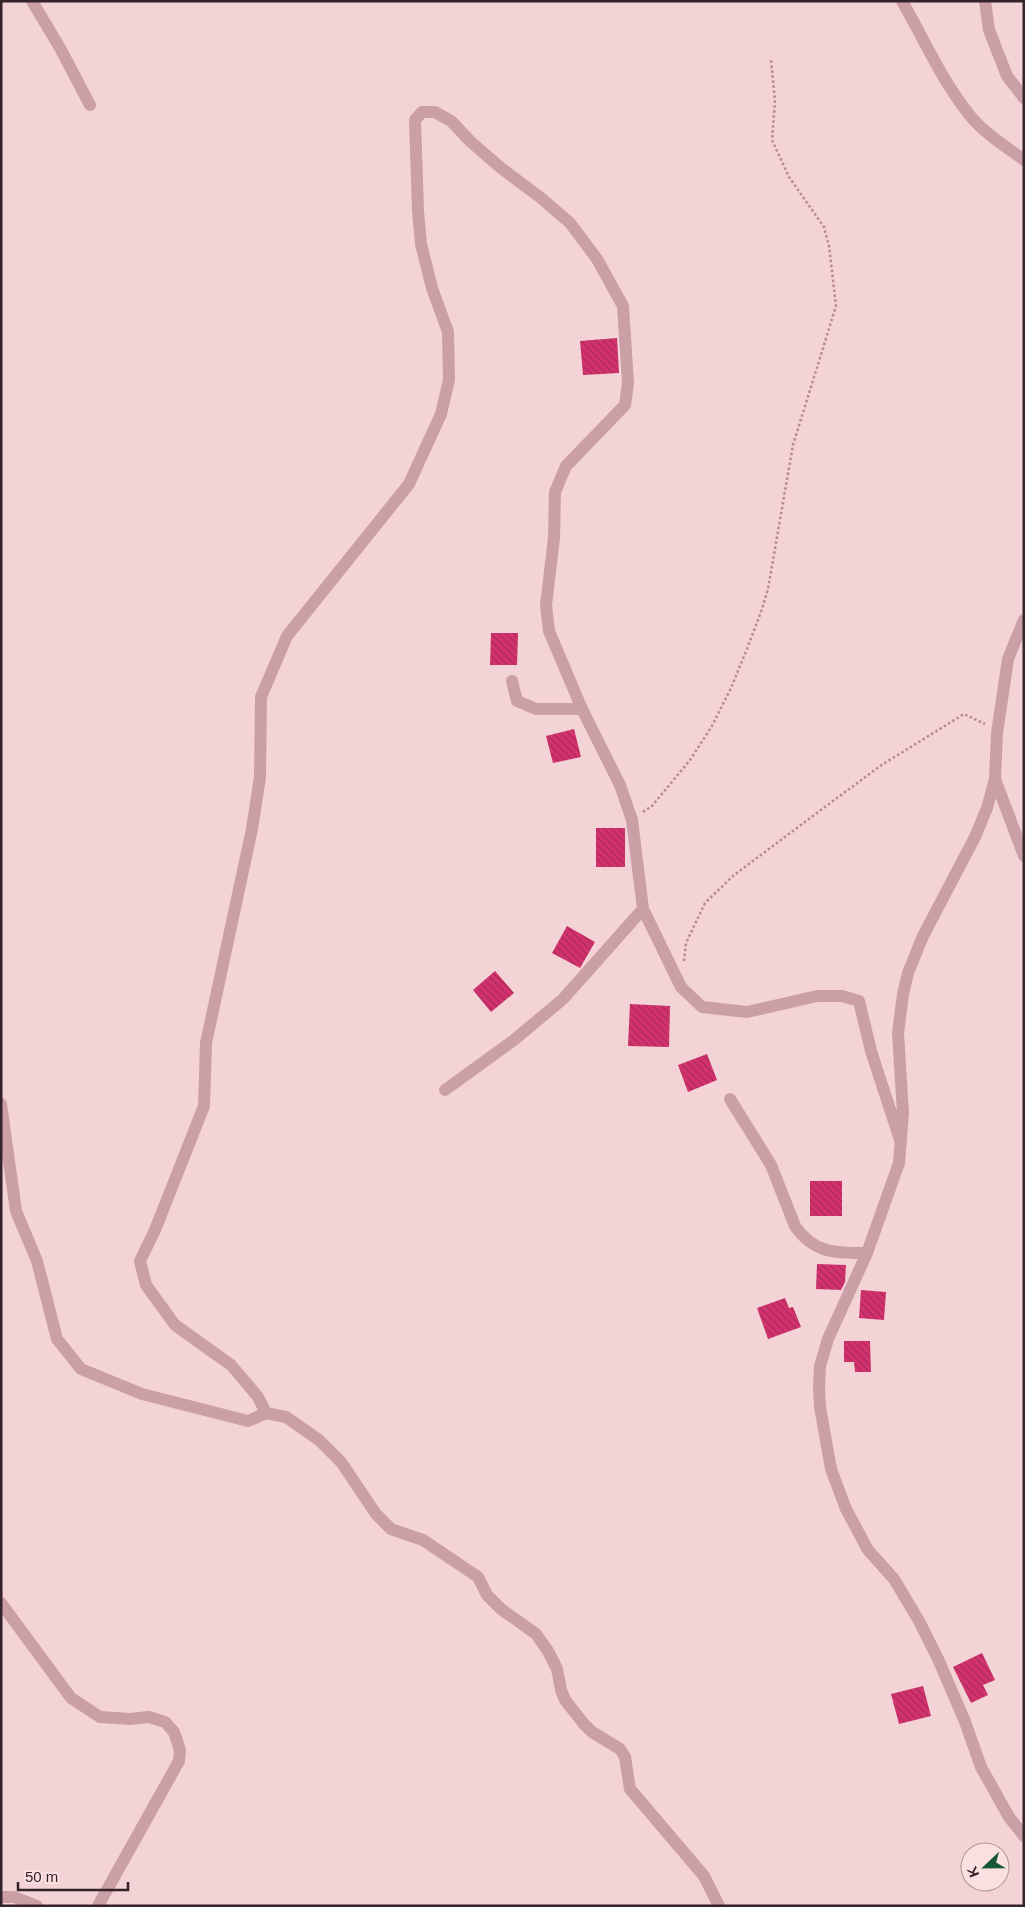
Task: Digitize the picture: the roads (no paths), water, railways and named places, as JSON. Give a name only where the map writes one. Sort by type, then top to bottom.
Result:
[{"type":"street","points":[[32,1],[60,48],[90,105]]},
{"type":"street","points":[[902,1],[939,69],[969,114],[1001,144],[1024,160]]},
{"type":"street","points":[[985,1],[989,30],[1007,76],[1024,98]]},
{"type":"street","points":[[266,1413],[258,1398],[231,1364],[175,1325],[146,1285],[140,1261],[155,1230],[204,1106],[206,1043],[252,829],[260,777],[261,697],[287,636],[409,484],[441,414],[449,380],[448,332],[432,288],[421,244],[415,120],[422,112],[435,112],[452,121],[471,142],[501,168],[542,198],[570,223],[597,258],[623,306],[628,383],[625,405],[566,466],[555,492],[554,538],[546,605],[549,631],[582,709],[620,784],[632,820],[642,909],[681,987],[702,1007],[747,1012],[817,996],[842,996],[858,1001],[871,1051],[900,1140]]},
{"type":"street","points":[[1024,620],[1008,659],[997,733],[995,780],[975,837],[923,936],[908,972],[898,1033],[902,1113],[899,1163],[867,1253],[828,1339],[820,1366],[819,1387],[820,1407],[831,1469],[846,1510],[868,1550],[894,1579],[919,1621],[964,1719],[981,1767],[1009,1817],[1024,1836]]},
{"type":"street","points":[[512,682],[517,701],[536,709],[582,709]]},
{"type":"street","points":[[995,780],[1024,856]]},
{"type":"street","points":[[445,1090],[514,1040],[563,999],[642,909]]},
{"type":"street","points":[[730,1099],[771,1165],[795,1226],[800,1234],[808,1241],[826,1250],[838,1253],[867,1253]]},
{"type":"street","points":[[1,1104],[16,1211],[37,1261],[57,1339],[80,1369],[142,1394],[248,1420],[266,1413],[286,1416],[319,1440],[341,1462],[376,1514],[391,1528],[423,1540],[478,1577],[487,1595],[501,1609],[536,1634],[548,1651],[557,1669],[565,1700],[592,1732],[620,1749],[628,1766],[627,1779],[630,1789],[704,1876],[719,1906]]},
{"type":"street","points":[[1,1603],[71,1698],[100,1717],[130,1719],[149,1717],[165,1722],[174,1732],[180,1750],[179,1761],[98,1906]]},
{"type":"street","points":[[1,1897],[14,1897],[37,1906]]}]
